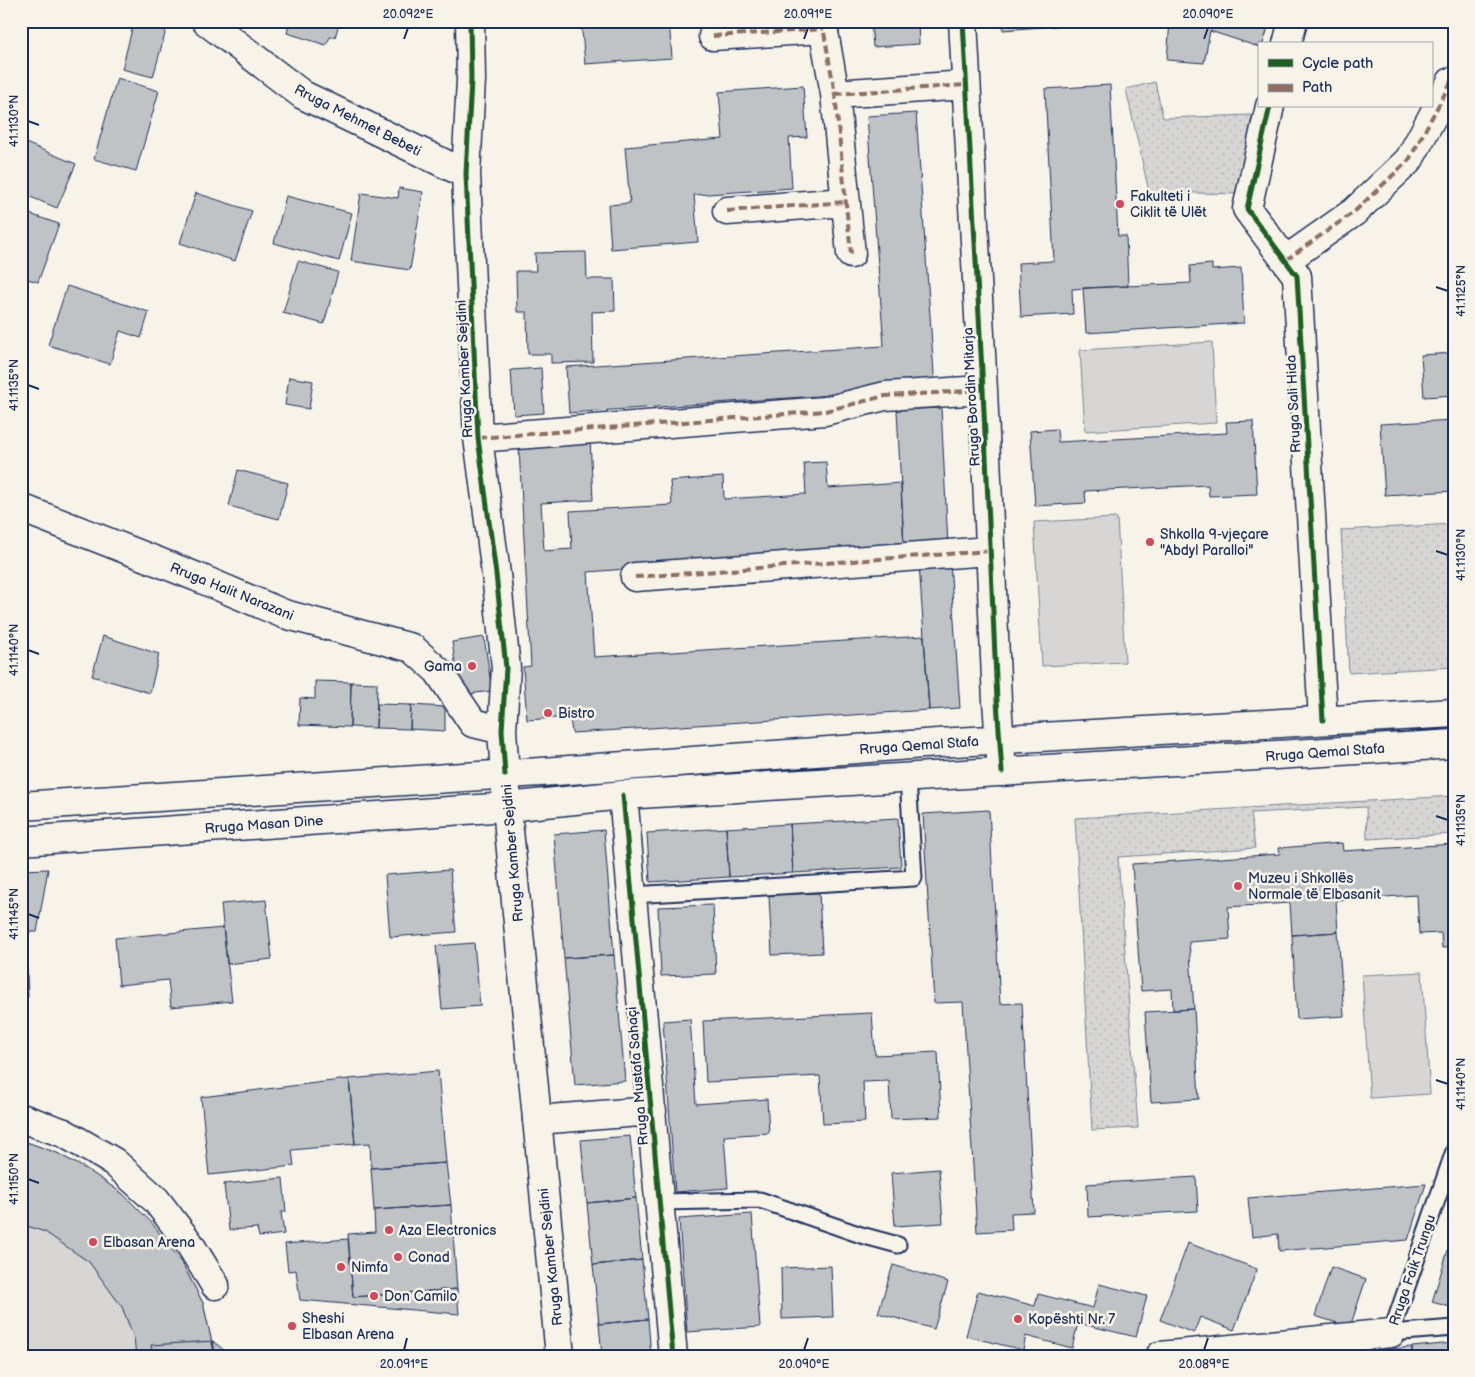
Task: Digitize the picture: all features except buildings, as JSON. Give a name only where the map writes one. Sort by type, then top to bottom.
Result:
[{"type":"street","name":"Rruga Mehmet Bebeti","points":[[206,21],[303,95],[466,174]]},
{"type":"street","name":"Rruga Kamber Sejdini","points":[[470,21],[471,80],[466,174],[478,438],[506,668],[502,730],[507,807],[560,1356]]},
{"type":"street","name":"Rruga Borodin Mitarja","points":[[963,21],[983,390],[989,551],[1002,772]]},
{"type":"street","points":[[1288,42],[1293,21]]},
{"type":"street","points":[[713,36],[823,25],[835,94],[851,254]]},
{"type":"street","points":[[1286,260],[1354,212],[1409,160],[1450,82],[1454,83]]},
{"type":"street","points":[[835,94],[966,85]]},
{"type":"street","name":"Rruga Sali Hida","points":[[1270,108],[1247,209],[1297,276],[1323,720]]},
{"type":"street","points":[[727,212],[846,202]]},
{"type":"street","points":[[478,438],[825,411],[885,396],[983,390]]},
{"type":"street","name":"Rruga Halit Narazani","points":[[21,508],[197,577],[284,614],[412,648],[438,671],[472,723],[502,730]]},
{"type":"street","points":[[635,577],[989,551]]},
{"type":"street","name":"Rruga Qemal Stafa","points":[[505,775],[1000,739],[1454,713]]},
{"type":"street","name":"Rruga Qemal Stafa","points":[[507,807],[623,795],[1454,744]]},
{"type":"street","points":[[21,806],[505,775]]},
{"type":"street","name":"Rruga Mustafa Sahaçi","points":[[623,795],[673,1356]]},
{"type":"street","name":"Rruga Masan Dine","points":[[21,842],[507,807]]},
{"type":"street","name":"Rruga Mustafa Sahaçi","points":[[537,1120],[652,1111]]},
{"type":"street","points":[[21,1118],[64,1133],[114,1162],[156,1200],[189,1243],[215,1285]]},
{"type":"street","points":[[1160,1356],[1391,1333]]},
{"type":"lane","points":[[632,894],[914,878],[908,777]]},
{"type":"lane","name":"Rruga Faik Trungu","points":[[1391,1333],[1454,1151]]},
{"type":"lane","points":[[660,1202],[760,1200],[861,1235],[898,1245]]},
{"type":"lane","points":[[1391,1333],[1454,1328]]},
{"type":"shaded area","points":[[1155,82],[1163,118],[1252,115],[1241,194],[1149,192],[1126,89]]},
{"type":"shaded area","points":[[1212,342],[1216,423],[1085,431],[1080,350]]},
{"type":"shaded area","points":[[1117,518],[1125,662],[1042,666],[1034,522]]},
{"type":"shaded area","points":[[1454,524],[1454,667],[1349,673],[1341,530]]},
{"type":"shaded area","points":[[1454,796],[1454,834],[1367,839],[1366,807],[1251,813],[1255,848],[1118,857],[1138,1128],[1092,1130],[1075,818]]},
{"type":"shaded area","points":[[1422,972],[1430,1094],[1370,1098],[1362,975]]},
{"type":"shaded area","name":"Elbasan Arena","points":[[21,1140],[57,1153],[88,1170],[123,1194],[181,1261],[203,1303],[215,1356],[21,1356]]},
{"type":"marked path","points":[[822,21],[835,94],[851,254]]},
{"type":"marked path","points":[[713,36],[823,29]]},
{"type":"marked path","points":[[1286,260],[1354,212],[1409,160],[1451,82],[1454,83]]},
{"type":"marked path","points":[[835,94],[966,85]]},
{"type":"marked path","points":[[727,211],[846,202]]},
{"type":"marked path","points":[[478,438],[825,411],[885,396],[983,390]]},
{"type":"marked path","points":[[635,577],[989,551]]},
{"type":"cycle path","points":[[470,21],[471,80],[466,174],[478,438],[506,668],[502,730],[505,775]]},
{"type":"cycle path","points":[[963,21],[1002,772]]},
{"type":"cycle path","points":[[1270,108],[1247,209],[1297,276],[1323,720]]},
{"type":"cycle path","points":[[623,795],[673,1356]]},
{"type":"place","name":"Fakulteti i Ciklit të Ulët","points":[[1120,204]]},
{"type":"place","name":"Shkolla 9-vjeçare \"Abdyl Paralloi\"","points":[[1150,542]]},
{"type":"place","name":"Gama","points":[[472,666]]},
{"type":"place","name":"Bistro","points":[[548,713]]},
{"type":"place","name":"Muzeu i Shkollës Normale të Elbasanit","points":[[1238,886]]},
{"type":"place","name":"Aza Electronics","points":[[389,1230]]},
{"type":"place","name":"Elbasan Arena","points":[[93,1242]]},
{"type":"place","name":"Conad","points":[[398,1257]]},
{"type":"place","name":"Nimfa","points":[[341,1267]]},
{"type":"place","name":"Don Camilo","points":[[374,1296]]},
{"type":"place","name":"Kopështi Nr. 7","points":[[1018,1319]]},
{"type":"place","name":"Sheshi Elbasan Arena","points":[[292,1326]]}]
